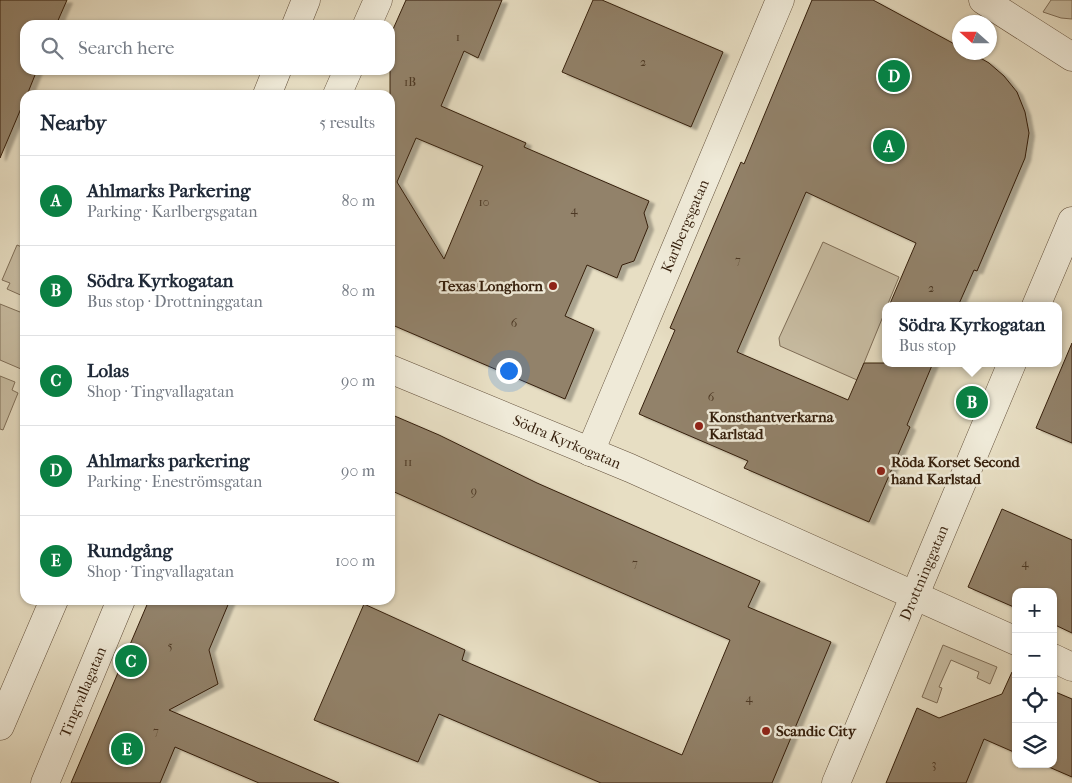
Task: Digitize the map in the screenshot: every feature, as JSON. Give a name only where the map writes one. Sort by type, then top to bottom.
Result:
[{"type":"street","points":[[298,20],[306,0]]},
{"type":"street","points":[[369,20],[378,0]]},
{"type":"street","name":"Karlbergsgatan","points":[[590,452],[780,0]]},
{"type":"street","points":[[983,0],[1072,56]]},
{"type":"street","points":[[269,90],[275,75]]},
{"type":"street","points":[[339,90],[346,75]]},
{"type":"street","points":[[1038,302],[1072,221]]},
{"type":"street","name":"Drottninggatan","points":[[836,783],[1010,367]]},
{"type":"street","name":"Södra Kyrkogatan","points":[[395,371],[638,472],[1012,639]]},
{"type":"street","points":[[0,726],[52,605]]},
{"type":"street","name":"Tingvallagatan","points":[[45,783],[119,605]]},
{"type":"street","points":[[1057,660],[1072,667]]},
{"type":"shaded area","points":[[1051,0],[1072,0],[1072,19],[1061,18],[1043,12]]},
{"type":"shaded area","points":[[823,242],[899,277],[889,302],[882,302],[882,319],[857,380],[780,346],[779,338]]},
{"type":"shaded area","points":[[17,245],[20,246],[20,295],[7,289],[10,283],[2,280]]},
{"type":"shaded area","points":[[0,304],[20,312],[20,369],[0,360]]},
{"type":"shaded area","points":[[0,376],[15,382],[12,390],[18,393],[3,430],[0,429]]},
{"type":"shaded area","points":[[943,645],[997,667],[990,684],[977,678],[979,672],[951,660],[939,687],[942,688],[937,703],[922,697]]},
{"type":"building","points":[[0,0],[67,0],[58,20],[20,20],[20,75],[35,75],[29,90],[20,90],[20,111],[0,158]]},
{"type":"building","points":[[406,0],[502,0],[478,58],[464,51],[441,106],[526,143],[524,147],[649,201],[644,213],[648,227],[634,261],[622,265],[617,278],[587,265],[565,316],[594,329],[565,399],[395,326],[395,90],[390,90],[390,75],[395,75],[395,25]],"holes":[[[416,138],[483,166],[444,259],[397,182]]]},
{"type":"building","points":[[593,0],[602,0],[723,52],[691,127],[562,72]]},
{"type":"building","points":[[812,0],[873,0],[952,43],[952,60],[984,60],[989,63],[1004,76],[1017,92],[1025,112],[1029,133],[1025,158],[977,271],[974,270],[960,302],[891,302],[916,243],[806,192],[737,352],[848,400],[864,363],[882,363],[882,367],[931,367],[907,425],[910,427],[869,522],[744,468],[748,461],[639,414],[675,330],[670,328],[741,162],[744,164]]},
{"type":"building","points":[[1072,343],[1072,443],[1036,428]]},
{"type":"building","points":[[395,416],[439,435],[537,483],[760,581],[748,607],[831,642],[772,783],[601,783],[439,714],[418,762],[314,720],[364,605],[366,605],[465,650],[462,660],[682,755],[730,640],[395,492]]},
{"type":"building","points":[[1002,509],[1072,540],[1072,633],[1057,626],[1057,588],[1012,588],[1012,606],[968,587]]},
{"type":"building","points":[[147,605],[228,605],[209,650],[218,684],[169,710],[339,783],[259,783],[175,747],[160,783],[71,783]]},
{"type":"building","points":[[1012,672],[1012,751],[984,739],[966,783],[886,783],[917,708],[939,718],[1002,694]]},
{"type":"building","points":[[1057,693],[1072,699],[1072,777],[1051,768],[1057,768]]},
{"type":"place","name":"Ahlmarks parkering","points":[[894,76]]},
{"type":"place","name":"Ahlmarks Parkering","points":[[889,146]]},
{"type":"place","name":"Texas Longhorn","points":[[553,286]]},
{"type":"place","name":"Södra Kyrkogatan","points":[[972,402]]},
{"type":"place","name":"Konsthantverkarna Karlstad","points":[[699,426]]},
{"type":"place","name":"Röda Korset Second hand Karlstad","points":[[881,471]]},
{"type":"place","name":"Lolas","points":[[131,661]]},
{"type":"place","name":"Scandic City","points":[[766,731]]},
{"type":"place","name":"Rundgång","points":[[127,749]]}]
